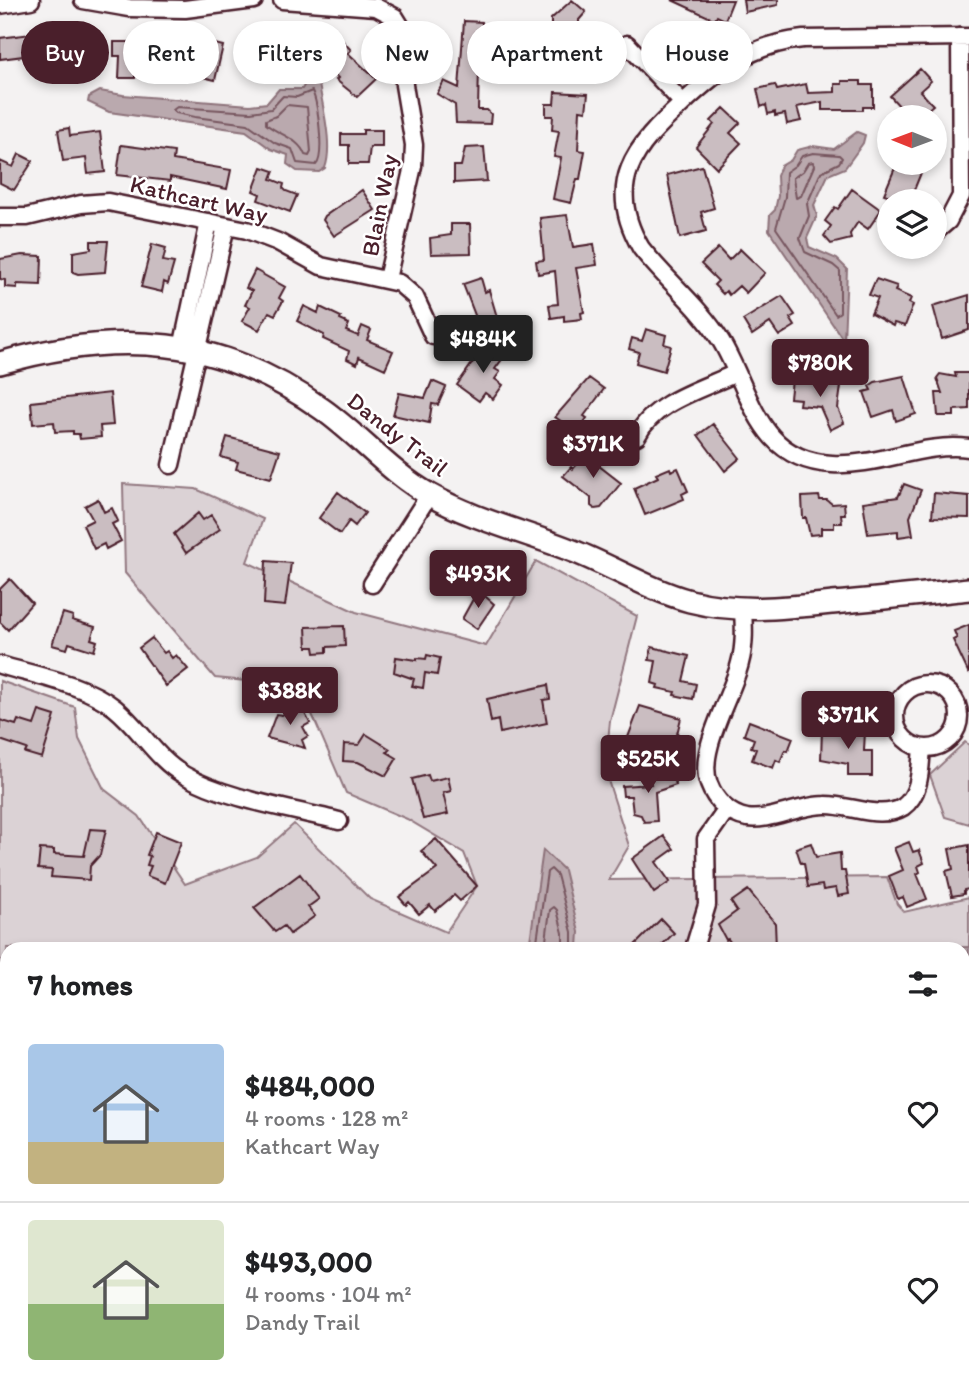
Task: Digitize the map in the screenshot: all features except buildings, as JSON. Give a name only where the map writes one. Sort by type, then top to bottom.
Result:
[{"type":"street","points":[[0,5],[31,0]]},
{"type":"street","points":[[83,0],[129,8],[185,9],[254,0]]},
{"type":"street","name":"Blain Way","points":[[282,0],[376,7],[395,18],[403,30],[404,85],[413,136],[414,166],[387,279]]},
{"type":"street","points":[[947,222],[961,196],[965,37],[809,38],[758,49],[727,65],[654,129],[635,153],[626,183],[627,214],[641,248],[721,341],[766,431],[789,452],[806,459],[842,464],[923,449],[969,448]]},
{"type":"street","points":[[627,44],[683,103]]},
{"type":"street","name":"Kathcart Way","points":[[0,217],[27,217],[82,204],[108,202],[265,236],[330,269],[399,283],[415,297],[433,336]]},
{"type":"street","points":[[171,465],[209,222]]},
{"type":"street","points":[[190,349],[226,226]]},
{"type":"street","name":"Dandy Trail","points":[[0,363],[45,351],[88,344],[134,342],[190,349],[263,373],[301,394],[429,495],[518,533],[572,551],[679,598],[743,610],[969,589]]},
{"type":"street","points":[[638,436],[663,407],[736,373]]},
{"type":"street","points":[[372,584],[429,495]]},
{"type":"street","points":[[743,610],[741,660],[706,761],[709,785],[718,801],[727,809],[741,817],[755,819],[796,808],[822,805],[853,807],[878,813],[890,812],[907,803],[918,787],[922,748]]},
{"type":"street","points":[[0,665],[102,699],[125,717],[165,761],[197,782],[339,821]]},
{"type":"street","points":[[920,685],[934,685],[954,699],[958,723],[954,733],[944,743],[922,748],[901,736],[895,713],[906,692],[920,685]]},
{"type":"street","points":[[696,942],[707,905],[706,839],[727,809]]},
{"type":"shaded area","points":[[123,484],[196,489],[263,519],[247,562],[356,612],[486,646],[536,561],[637,616],[610,721],[605,771],[629,846],[609,880],[887,877],[897,904],[904,912],[969,897],[969,942],[0,942],[0,681],[75,707],[79,739],[104,789],[139,816],[185,884],[257,857],[294,824],[370,899],[446,932],[477,886],[464,853],[407,819],[346,793],[303,693],[247,681],[215,678],[125,573]]},
{"type":"shaded area","points":[[965,742],[969,745],[969,824],[945,817],[930,775]]},
{"type":"water","points":[[305,84],[319,84],[328,147],[325,168],[319,172],[297,171],[287,164],[288,155],[271,149],[246,131],[109,112],[88,102],[89,97],[100,91],[250,105],[267,103],[279,89],[302,89]]},
{"type":"water","points":[[857,132],[865,135],[863,143],[845,168],[828,175],[814,205],[817,216],[807,238],[809,247],[837,259],[847,269],[844,341],[769,230],[770,215],[775,210],[778,196],[777,176],[781,166],[791,160],[797,150],[813,146],[834,149]]},
{"type":"water","points":[[543,850],[564,870],[579,932],[578,942],[530,942]]}]
